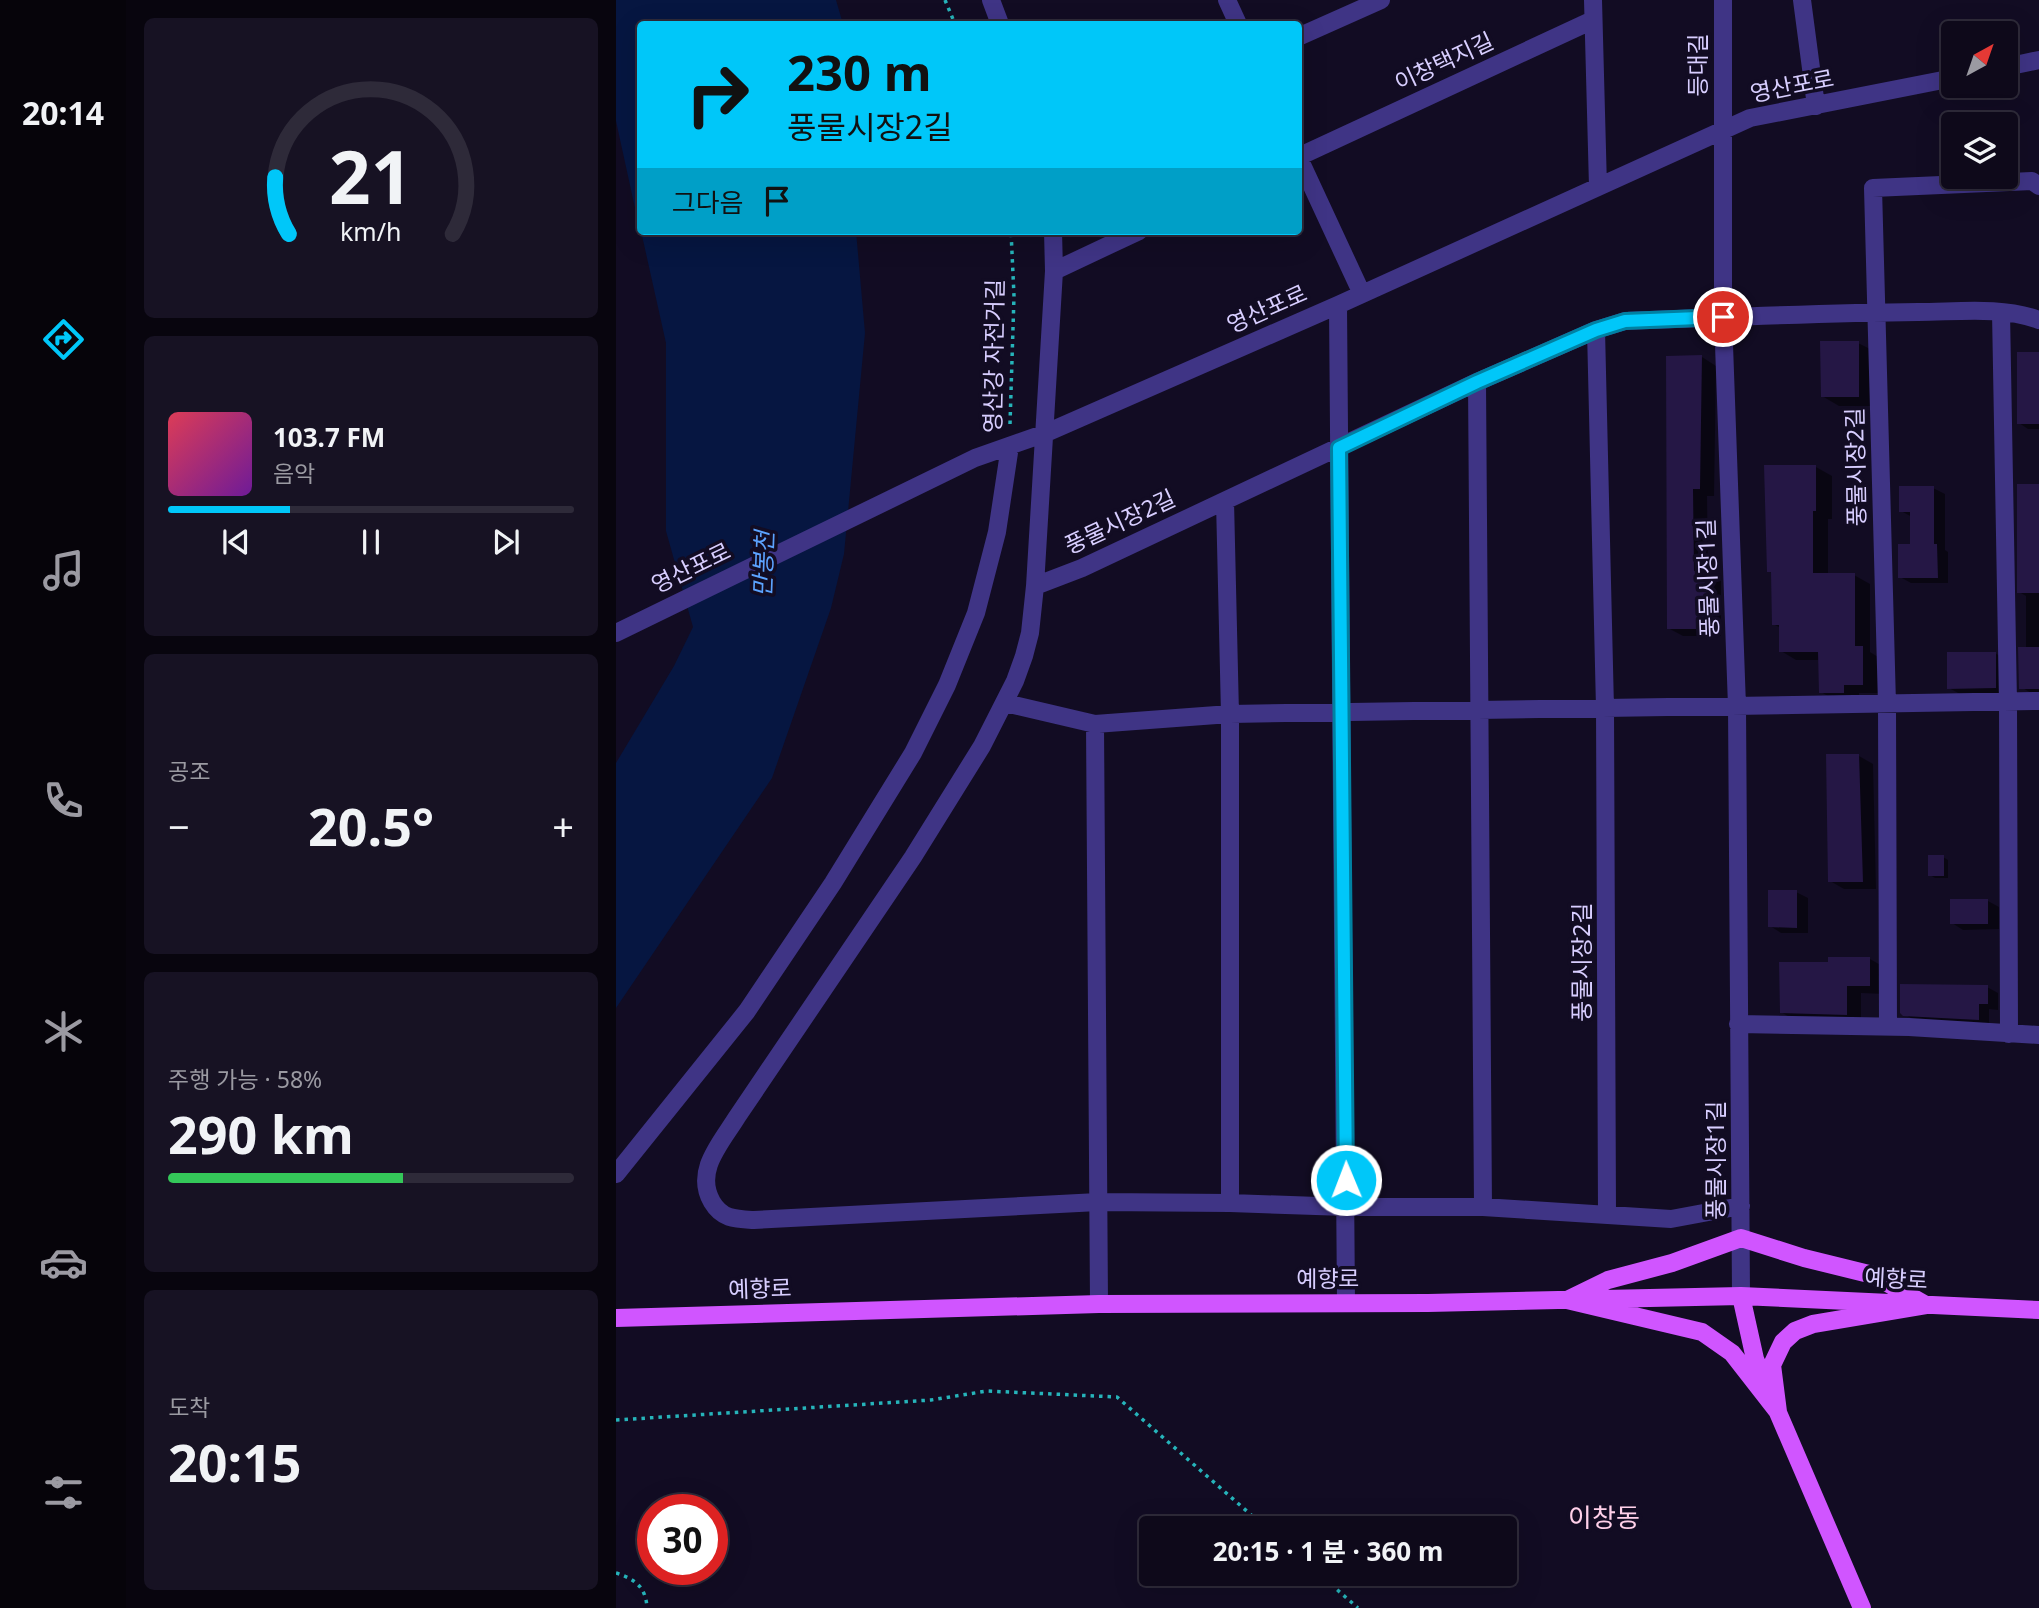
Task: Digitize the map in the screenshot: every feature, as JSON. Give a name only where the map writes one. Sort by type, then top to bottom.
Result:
[{"type":"main road","points":[[1567,1300],[1608,1279],[1672,1262],[1741,1238],[1804,1258],[1873,1275],[1926,1305]]},
{"type":"main road","name":"예향로","points":[[616,1318],[1099,1304],[1741,1296],[2039,1310]]},
{"type":"main road","points":[[1741,1296],[1755,1359],[1862,1608]]},
{"type":"main road","points":[[1567,1300],[1702,1332],[1732,1353],[1778,1412]]},
{"type":"main road","points":[[1778,1412],[1772,1364],[1783,1342],[1794,1331],[1813,1324],[1926,1305]]},
{"type":"street","points":[[991,0],[999,21]]},
{"type":"street","points":[[1227,0],[1237,21]]},
{"type":"street","points":[[1302,35],[1362,4],[1381,0]]},
{"type":"street","points":[[1593,0],[1598,187]]},
{"type":"street","name":"등대길","points":[[1723,0],[1723,129]]},
{"type":"street","points":[[1802,0],[1816,106]]},
{"type":"street","name":"이창택지길","points":[[1302,155],[1593,20]]},
{"type":"street","points":[[2018,64],[2039,60]]},
{"type":"street","name":"영산포로","points":[[616,633],[975,458],[1046,433],[1338,305],[1723,129],[1750,118],[1941,80]]},
{"type":"street","name":"풍물시장1길","points":[[1723,129],[1723,317],[1737,706],[1741,1296]]},
{"type":"street","name":"이창택지길","points":[[1302,163],[1362,294]]},
{"type":"street","points":[[1877,312],[1873,188],[2032,181],[2039,186]]},
{"type":"street","points":[[1046,433],[1054,271],[1053,235]]},
{"type":"street","points":[[1054,271],[1130,235]]},
{"type":"street","points":[[1338,305],[1346,1303]]},
{"type":"street","name":"풍물시장2길","points":[[1877,312],[1887,704],[1888,1026]]},
{"type":"street","name":"풍물시장2길","points":[[1035,586],[1083,568],[1477,382],[1596,330],[1625,321],[1877,312],[2001,312],[2024,314],[2039,320]]},
{"type":"street","points":[[2001,312],[2008,702],[2009,1034]]},
{"type":"street","name":"풍물시장2길","points":[[1596,330],[1605,708],[1607,1214]]},
{"type":"street","points":[[1477,382],[1483,1207]]},
{"type":"street","name":"풍물시장2길","points":[[1046,433],[1035,586],[1027,644],[1015,681],[982,746],[913,857],[710,1159],[705,1177],[706,1192],[715,1208],[730,1219],[754,1220],[1098,1202],[1230,1202],[1346,1207],[1483,1207],[1671,1219],[1741,1206]]},
{"type":"street","points":[[616,1174],[747,1011],[840,872],[913,753],[947,685],[976,613],[997,532],[1010,446]]},
{"type":"street","points":[[1225,501],[1230,714],[1230,1202]]},
{"type":"street","points":[[1004,703],[1094,724],[1230,714],[2039,701]]},
{"type":"street","points":[[1094,724],[1099,1304]]},
{"type":"street","points":[[1738,1024],[1888,1026],[2039,1035]]},
{"type":"path","points":[[945,0],[954,21]]},
{"type":"path","name":"영산강 자전거길","points":[[1010,446],[1014,296],[1011,235]]},
{"type":"path","points":[[616,1420],[931,1400],[987,1391],[1116,1397],[1252,1516]]},
{"type":"path","points":[[616,1573],[640,1585],[647,1597],[647,1608]]},
{"type":"path","points":[[1333,1586],[1358,1608]]},
{"type":"water","points":[[616,0],[836,0],[842,21],[637,21],[637,217],[616,121]]},
{"type":"water","name":"만봉천","points":[[642,235],[856,235],[865,333],[844,554],[831,608],[772,778],[616,1008],[616,763],[674,666],[693,627],[666,531],[666,343]]},
{"type":"building","points":[[1820,341],[1859,341],[1859,397],[1821,397]]},
{"type":"building","points":[[2017,352],[2039,352],[2039,424],[2017,424]]},
{"type":"building","points":[[1702,355],[1700,489],[1693,489],[1694,571],[1707,571],[1707,629],[1667,629],[1666,356]]},
{"type":"building","points":[[1764,465],[1816,465],[1813,573],[1855,573],[1855,646],[1863,646],[1863,685],[1844,685],[1844,693],[1819,693],[1818,652],[1779,652],[1779,625],[1772,625],[1771,572],[1767,572]]},
{"type":"building","points":[[2017,484],[2039,484],[2039,593],[2017,593]]},
{"type":"building","points":[[1899,486],[1934,486],[1934,544],[1937,544],[1938,578],[1898,578],[1898,544],[1910,544],[1910,512],[1899,512]]},
{"type":"building","points":[[2018,647],[2039,647],[2039,689],[2019,689]]},
{"type":"building","points":[[1947,652],[1996,652],[1996,688],[1947,689]]},
{"type":"building","points":[[1826,754],[1859,754],[1863,882],[1828,882]]},
{"type":"building","points":[[1928,855],[1944,855],[1944,876],[1928,876]]},
{"type":"building","points":[[1768,890],[1797,890],[1797,928],[1768,927]]},
{"type":"building","points":[[1950,899],[1988,899],[1988,924],[1950,924]]},
{"type":"building","points":[[1828,957],[1870,957],[1870,986],[1847,986],[1847,1015],[1780,1013],[1779,962],[1828,962]]},
{"type":"building","points":[[1900,984],[1988,985],[1988,1004],[1979,1004],[1979,1020],[1903,1016],[1900,1013]]},
{"type":"district","name":"이창동","points":[[1604,1518]]},
{"type":"route","points":[[1346,1180],[1339,448],[1477,382],[1596,330],[1625,321],[1723,317]]}]
